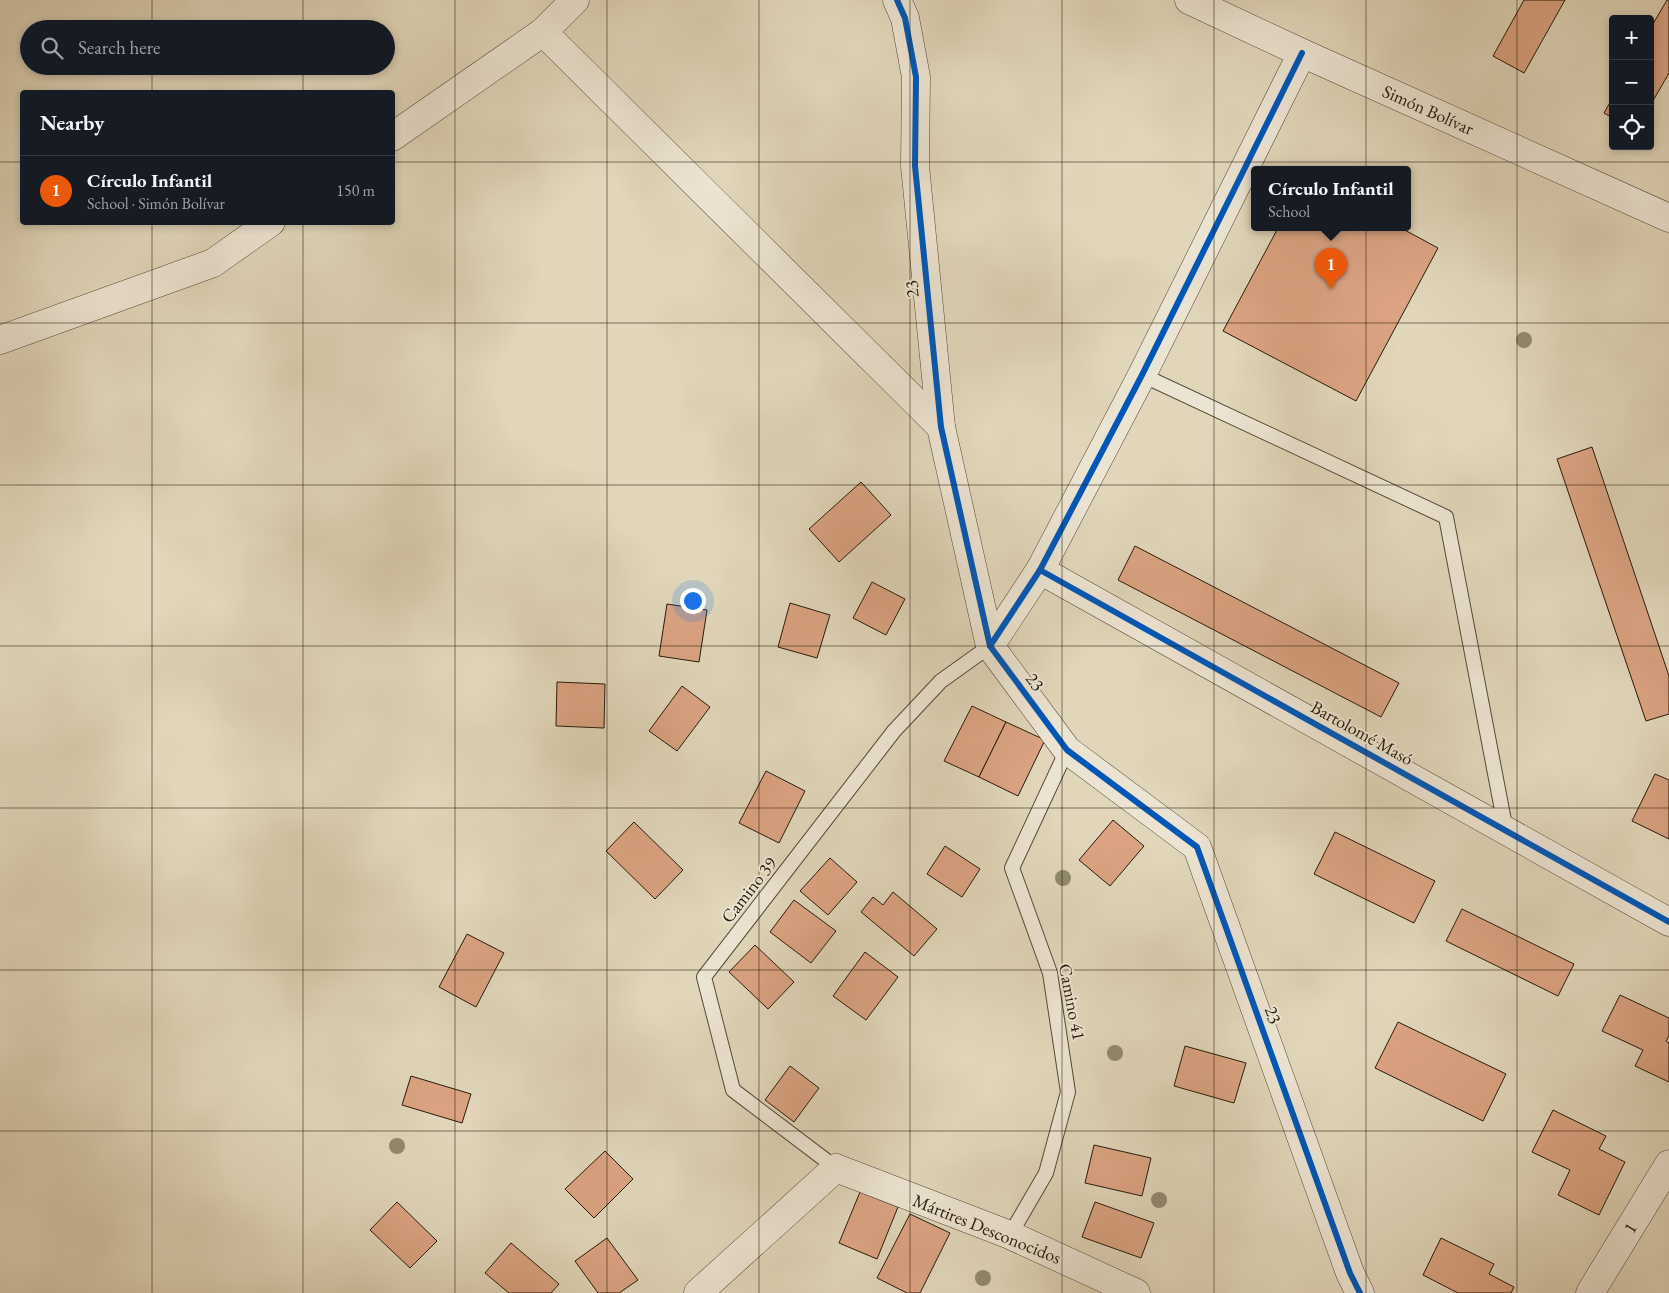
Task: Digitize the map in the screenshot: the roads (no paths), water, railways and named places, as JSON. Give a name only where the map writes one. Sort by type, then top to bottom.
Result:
[{"type":"street","points":[[395,135],[543,32],[575,0]]},
{"type":"street","name":"23","points":[[897,0],[905,18],[916,77],[915,166],[941,427],[990,646],[1067,750],[1197,847],[1350,1273],[1360,1293]]},
{"type":"street","name":"Simón Bolívar","points":[[1189,0],[1302,53],[1669,218]]},
{"type":"street","points":[[543,32],[941,427]]},
{"type":"street","points":[[990,646],[1040,570],[1142,375],[1302,53]]},
{"type":"street","points":[[0,340],[213,263],[267,225]]},
{"type":"street","name":"Bartolomé Masó","points":[[1040,570],[1669,922]]},
{"type":"street","name":"1","points":[[1590,1293],[1669,1164]]},
{"type":"street","points":[[698,1293],[836,1168]]},
{"type":"street","name":"Mártires Desconocidos","points":[[836,1168],[1010,1235],[1104,1287],[1136,1293]]},
{"type":"lane","points":[[1142,375],[1446,517],[1506,831]]},
{"type":"lane","name":"Camino 39","points":[[836,1168],[732,1090],[704,977],[894,731],[941,681],[990,646]]},
{"type":"lane","name":"Camino 41","points":[[1010,1235],[1046,1173],[1068,1092],[1050,973],[1012,868],[1067,750]]},
{"type":"place","name":"Círculo Infantil","points":[[1331,289]]}]
